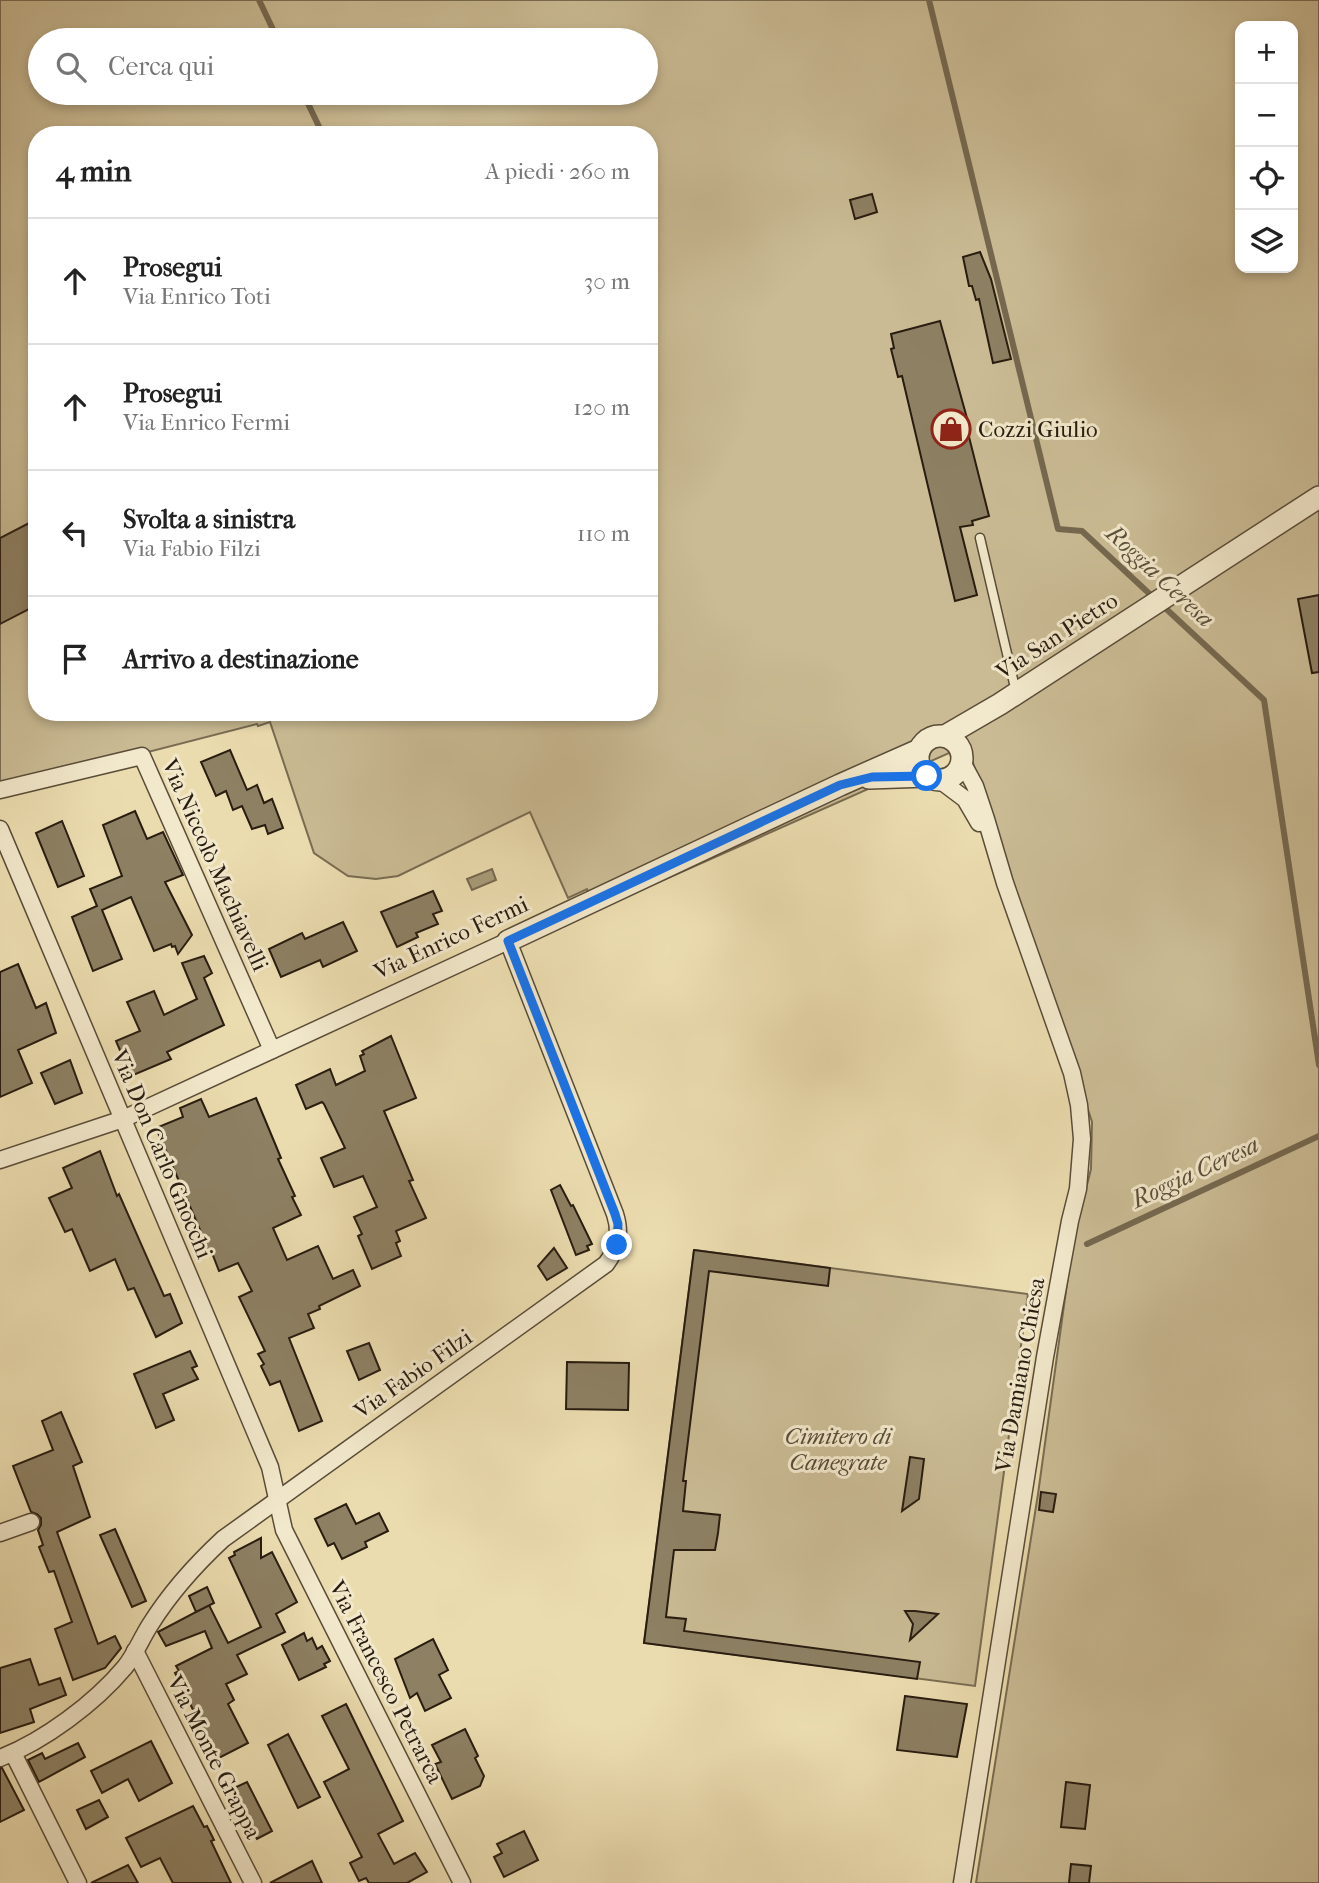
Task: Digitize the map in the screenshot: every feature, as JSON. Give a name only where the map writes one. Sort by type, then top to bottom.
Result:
[{"type":"street","name":"Via San Pietro","points":[[956,749],[971,740],[1008,699],[1319,497]]},
{"type":"street","points":[[840,785],[872,777],[934,779],[955,775],[956,749],[926,740],[919,750],[918,765],[934,779]]},
{"type":"street","name":"Via Damiano Chiesa","points":[[956,749],[982,808],[1005,883],[1072,1073],[1079,1105],[1082,1156],[1045,1357],[962,1883]]},
{"type":"street","name":"Via Enrico Fermi","points":[[0,1160],[122,1119],[919,750]]},
{"type":"street","name":"Via Niccolò Machiavelli","points":[[0,790],[142,756],[272,1050]]},
{"type":"street","name":"Via Damiano Chiesa","points":[[934,779],[965,799],[974,811],[1005,883]]},
{"type":"street","name":"Via Don Carlo Gnocchi","points":[[0,829],[270,1467],[277,1499]]},
{"type":"street","name":"Via Fabio Filzi","points":[[7,1756],[91,1702],[126,1665],[172,1594],[204,1556],[223,1539],[606,1264],[612,1255],[619,1235],[615,1214],[508,941]]},
{"type":"street","name":"Via Francesco Petrarca","points":[[277,1499],[284,1530],[462,1883]]},
{"type":"street","points":[[0,1533],[31,1522]]},
{"type":"street","name":"Via Monte Grappa","points":[[135,1651],[253,1883]]},
{"type":"street","points":[[7,1756],[78,1883]]},
{"type":"lane","points":[[980,538],[1008,699]]},
{"type":"green space","points":[[0,0],[1319,0],[1319,1883],[976,1883],[1038,1494],[1073,1240],[1091,1169],[1092,1122],[967,745],[596,910],[587,889],[568,898],[530,812],[398,876],[376,879],[348,876],[314,853],[270,722],[258,726],[257,724],[0,790]]},
{"type":"green space","name":"Cimitero di Canegrate","points":[[694,1250],[1028,1294],[975,1686],[644,1643]]},
{"type":"shaded area","points":[[492,869],[496,880],[472,890],[467,879]]},
{"type":"building","points":[[872,194],[877,212],[855,219],[850,200]]},
{"type":"building","points":[[980,252],[991,279],[1011,359],[993,363],[979,299],[976,300],[972,286],[969,286],[963,257]]},
{"type":"building","points":[[940,321],[970,429],[967,429],[989,516],[972,521],[973,525],[960,527],[977,595],[955,601],[902,376],[898,377],[891,349],[894,348],[891,334]]},
{"type":"building","points":[[28,524],[28,610],[0,624],[0,538]]},
{"type":"building","points":[[1319,595],[1319,672],[1312,673],[1298,599]]},
{"type":"building","points":[[230,750],[247,790],[257,785],[264,803],[272,799],[283,828],[268,834],[265,825],[252,829],[242,806],[233,810],[226,791],[216,796],[201,762]]},
{"type":"building","points":[[135,811],[147,839],[163,832],[183,875],[165,882],[192,935],[178,954],[175,946],[172,947],[171,944],[154,951],[131,897],[102,910],[122,959],[93,971],[72,917],[97,906],[90,889],[122,876],[103,825]]},
{"type":"building","points":[[62,821],[84,876],[58,887],[36,833]]},
{"type":"building","points":[[433,891],[442,911],[433,914],[438,924],[416,933],[418,937],[397,947],[381,912]]},
{"type":"building","points":[[343,922],[357,951],[323,967],[320,960],[281,977],[269,949],[302,933],[305,939]]},
{"type":"building","points":[[204,956],[212,973],[204,978],[224,1025],[167,1052],[171,1059],[131,1076],[116,1041],[140,1031],[127,1002],[154,991],[164,1015],[197,999],[182,963]]},
{"type":"building","points":[[18,964],[36,1008],[46,1003],[56,1033],[18,1050],[32,1083],[0,1097],[0,972]]},
{"type":"building","points":[[391,1036],[416,1098],[384,1111],[413,1180],[409,1181],[426,1218],[396,1231],[400,1241],[396,1243],[401,1256],[372,1269],[358,1236],[362,1234],[354,1217],[377,1207],[363,1176],[334,1187],[321,1158],[345,1148],[324,1104],[322,1102],[306,1109],[296,1085],[330,1069],[336,1085],[365,1071],[360,1056],[364,1054],[362,1051]]},
{"type":"building","points":[[70,1060],[82,1093],[55,1104],[41,1073]]},
{"type":"building","points":[[256,1098],[301,1215],[273,1228],[287,1260],[318,1246],[333,1279],[353,1270],[360,1286],[308,1314],[314,1328],[289,1338],[322,1421],[299,1431],[280,1381],[270,1385],[261,1366],[264,1364],[258,1354],[265,1351],[239,1297],[252,1291],[238,1263],[219,1271],[212,1253],[208,1255],[201,1240],[204,1239],[156,1128],[183,1117],[180,1108],[201,1099],[209,1117]]},
{"type":"building","points":[[100,1151],[117,1196],[119,1194],[164,1296],[170,1294],[182,1323],[156,1337],[134,1288],[128,1290],[115,1259],[90,1271],[72,1229],[65,1232],[49,1198],[72,1188],[63,1168]]},
{"type":"building","points":[[560,1185],[592,1244],[587,1246],[589,1250],[576,1255],[551,1190]]},
{"type":"building","points":[[554,1248],[567,1268],[547,1280],[538,1266]]},
{"type":"building","points":[[694,1250],[830,1268],[828,1286],[709,1271],[683,1481],[686,1481],[683,1511],[720,1515],[718,1533],[715,1550],[674,1550],[666,1617],[686,1619],[684,1631],[920,1662],[917,1679],[644,1643]]},
{"type":"building","points":[[369,1343],[380,1370],[359,1380],[347,1351]]},
{"type":"building","points":[[190,1351],[197,1366],[192,1368],[198,1379],[163,1394],[174,1420],[156,1428],[134,1374]]},
{"type":"building","points":[[567,1362],[629,1363],[628,1410],[566,1409]]},
{"type":"building","points":[[61,1412],[82,1462],[73,1466],[90,1517],[57,1532],[98,1644],[115,1636],[121,1648],[105,1668],[73,1680],[55,1629],[72,1622],[54,1571],[49,1572],[39,1547],[43,1545],[38,1530],[41,1518],[31,1512],[13,1466],[53,1450],[42,1421]]},
{"type":"building","points":[[910,1457],[924,1459],[919,1499],[902,1511]]},
{"type":"building","points":[[1041,1492],[1056,1494],[1053,1512],[1039,1510]]},
{"type":"building","points":[[346,1504],[356,1524],[379,1513],[388,1531],[365,1542],[367,1547],[342,1559],[334,1543],[328,1546],[315,1519]]},
{"type":"building","points":[[115,1529],[146,1601],[132,1607],[100,1535]]},
{"type":"building","points":[[261,1538],[261,1558],[272,1552],[297,1602],[276,1614],[285,1632],[237,1655],[247,1674],[226,1684],[234,1700],[228,1704],[248,1743],[217,1759],[175,1673],[179,1671],[176,1666],[212,1648],[205,1631],[166,1646],[158,1632],[209,1605],[228,1643],[261,1627],[229,1558],[235,1555],[234,1552]]},
{"type":"building","points":[[207,1587],[214,1603],[196,1612],[189,1596]]},
{"type":"building","points":[[905,1611],[938,1614],[910,1640],[913,1624]]},
{"type":"building","points":[[304,1633],[307,1641],[312,1638],[317,1649],[322,1646],[330,1661],[324,1664],[326,1667],[299,1680],[282,1645]]},
{"type":"building","points":[[433,1639],[448,1670],[439,1675],[451,1698],[425,1711],[417,1693],[410,1698],[395,1659]]},
{"type":"building","points":[[30,1659],[39,1685],[60,1678],[66,1695],[30,1709],[34,1722],[0,1733],[0,1668]]},
{"type":"building","points":[[905,1696],[967,1704],[957,1757],[897,1750]]},
{"type":"building","points":[[346,1704],[403,1821],[378,1834],[394,1864],[415,1853],[427,1872],[407,1883],[369,1883],[366,1878],[359,1881],[350,1863],[362,1857],[324,1782],[349,1769],[322,1716]]},
{"type":"building","points":[[465,1729],[484,1776],[480,1786],[452,1799],[435,1764],[441,1762],[432,1745]]},
{"type":"building","points":[[288,1734],[320,1797],[298,1808],[268,1745]]},
{"type":"building","points":[[151,1741],[172,1783],[139,1801],[128,1779],[102,1793],[91,1771]]},
{"type":"building","points":[[78,1743],[85,1757],[39,1782],[28,1760],[42,1753],[45,1759]]},
{"type":"building","points":[[0,1768],[24,1810],[0,1822]]},
{"type":"building","points":[[247,1782],[272,1831],[257,1839],[232,1789]]},
{"type":"building","points":[[1066,1782],[1090,1785],[1085,1829],[1061,1827]]},
{"type":"building","points":[[99,1800],[108,1817],[86,1829],[77,1810]]},
{"type":"building","points":[[193,1806],[214,1840],[211,1841],[231,1883],[173,1883],[160,1858],[141,1867],[126,1838]]},
{"type":"building","points":[[524,1831],[538,1860],[504,1877],[494,1857],[502,1853],[497,1844]]},
{"type":"building","points":[[312,1861],[322,1883],[270,1883]]},
{"type":"building","points":[[1071,1864],[1091,1866],[1089,1883],[1069,1883]]},
{"type":"building","points":[[128,1865],[138,1883],[91,1883]]},
{"type":"waterway","points":[[259,0],[272,28]]},
{"type":"waterway","name":"Roggia Ceresa","points":[[929,0],[1058,529],[1082,531],[1154,598]]},
{"type":"waterway","points":[[309,105],[319,126]]},
{"type":"waterway","name":"Roggia Ceresa","points":[[1162,605],[1264,700],[1319,1065]]},
{"type":"waterway","name":"Roggia Ceresa","points":[[1087,1244],[1319,1136]]},
{"type":"place","name":"Cozzi Giulio","points":[[951,429]]},
{"type":"route","points":[[617,1245],[619,1235],[615,1214],[508,941],[840,785],[872,777],[927,776]]}]
